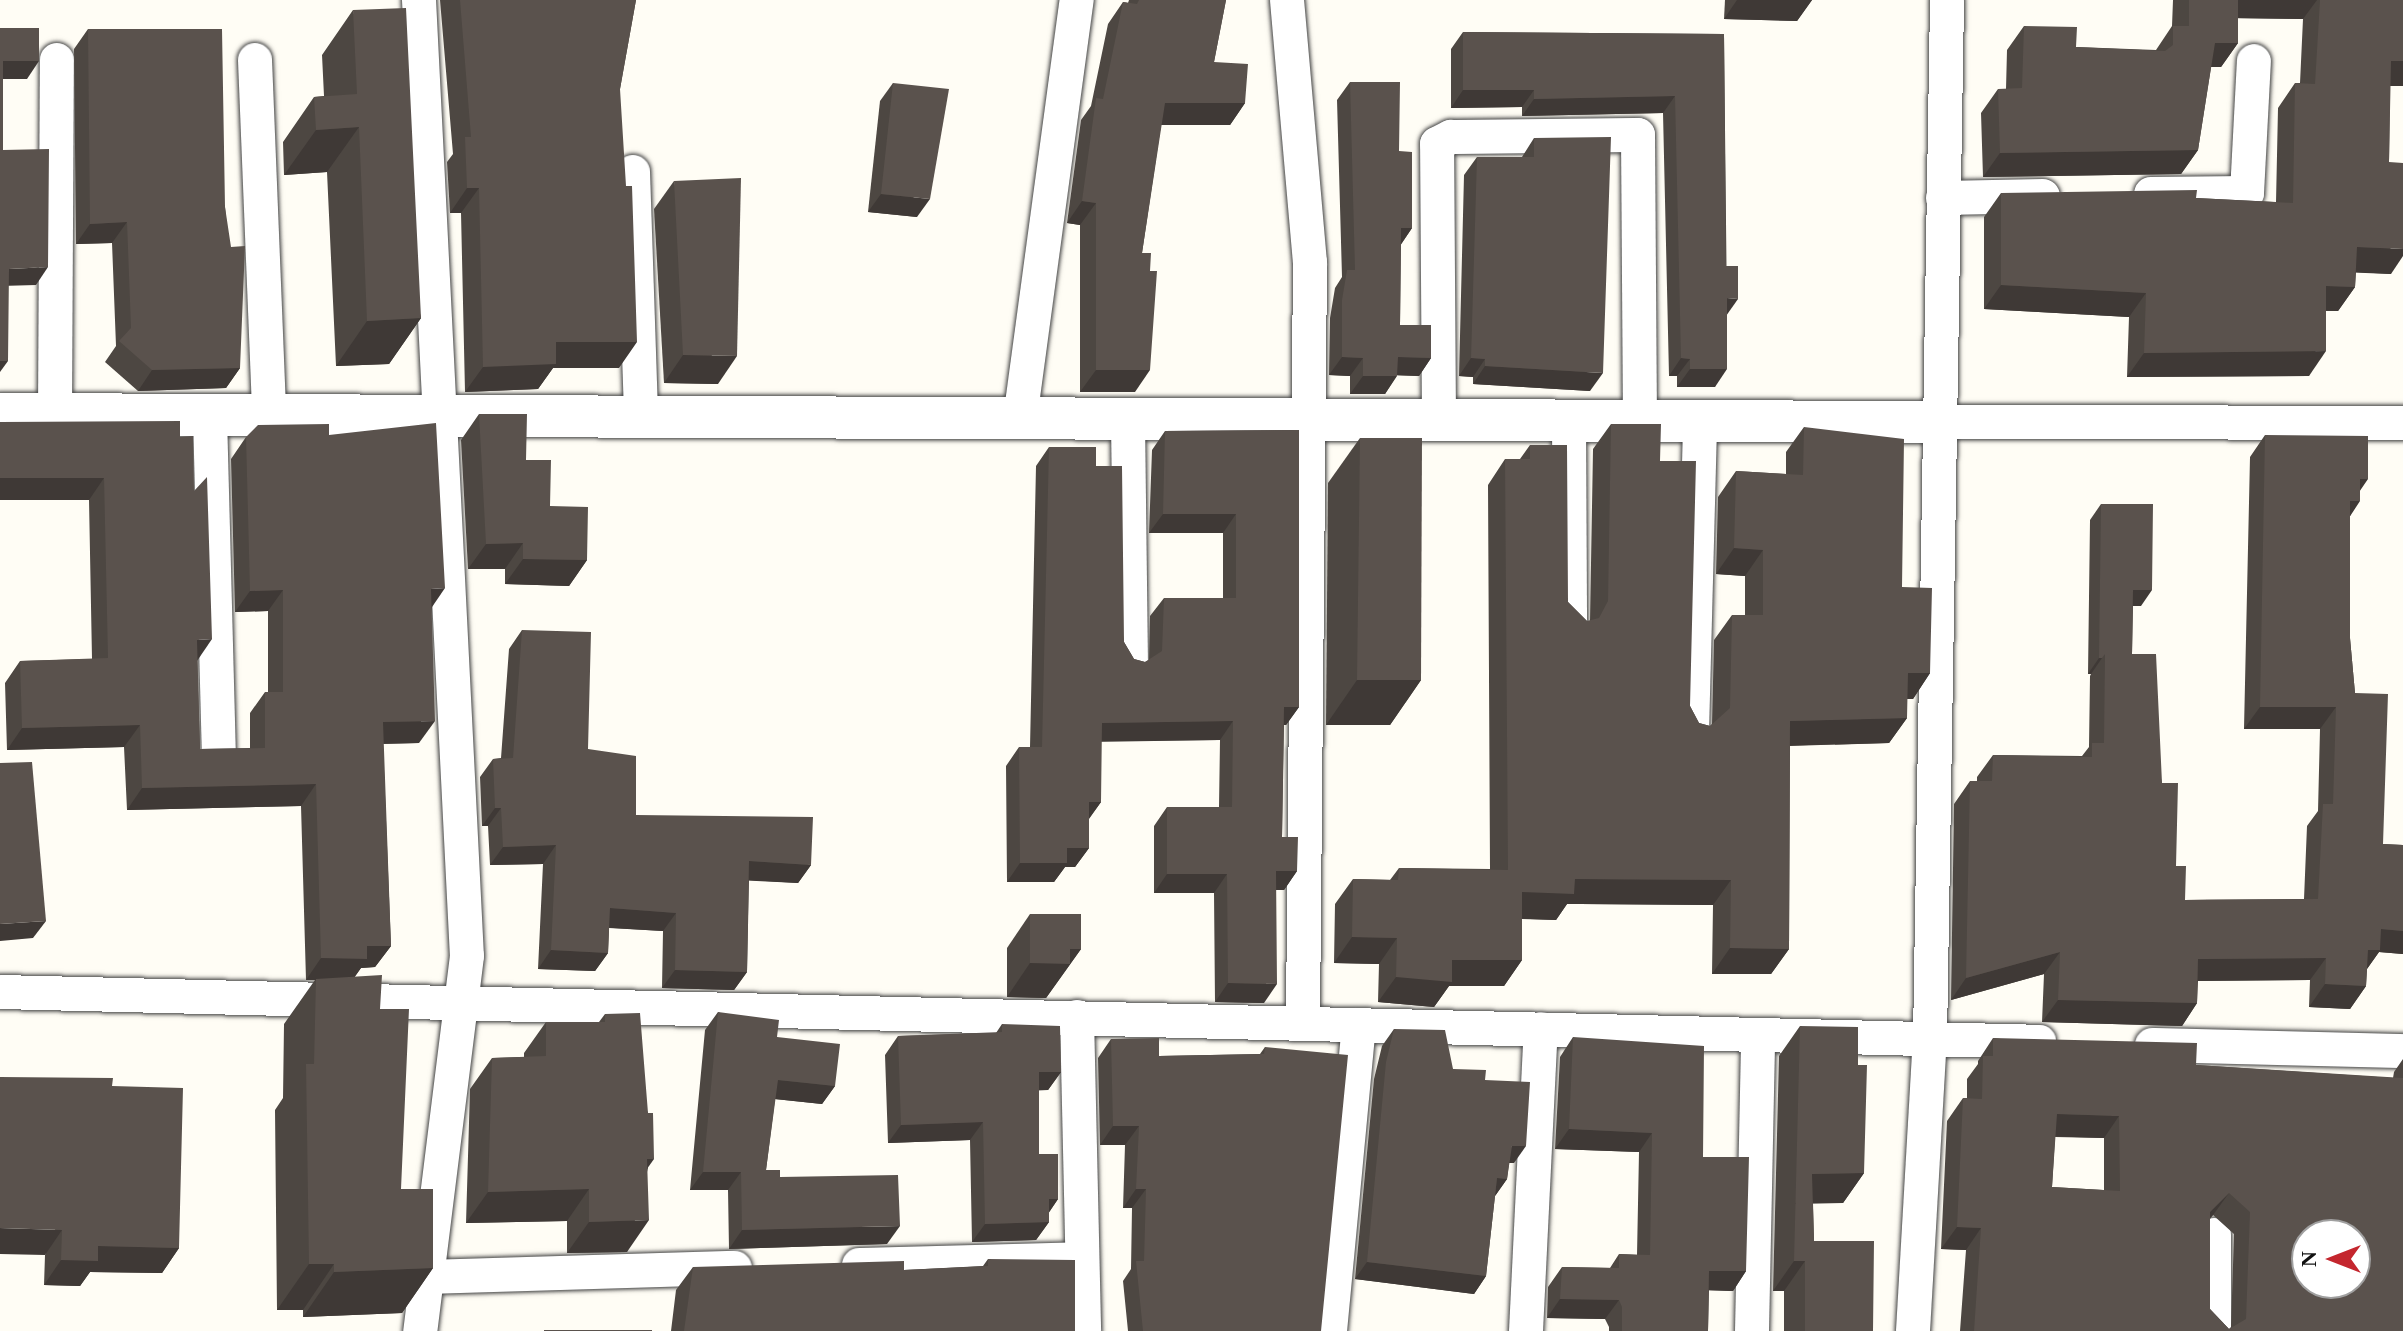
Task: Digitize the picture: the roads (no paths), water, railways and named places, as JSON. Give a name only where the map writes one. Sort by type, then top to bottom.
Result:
[{"type":"street","points":[[419,0],[443,417],[467,956],[420,1331]]},
{"type":"street","points":[[1020,419],[1077,0]]},
{"type":"street","points":[[1287,0],[1310,262],[1303,1024]]},
{"type":"street","points":[[1913,1331],[1930,1039],[1947,0]]},
{"type":"street","points":[[55,415],[57,60]]},
{"type":"street","points":[[255,60],[269,416]]},
{"type":"street","points":[[2119,195],[2247,193],[2254,61]]},
{"type":"street","points":[[1439,420],[1437,144],[1451,137],[1638,135],[1640,420]]},
{"type":"street","points":[[633,172],[641,418]]},
{"type":"street","points":[[1943,198],[2071,196]]},
{"type":"street","points":[[0,414],[2403,423]]},
{"type":"street","points":[[210,416],[219,752]]},
{"type":"street","points":[[1128,419],[1131,661]]},
{"type":"street","points":[[1569,420],[1570,627]]},
{"type":"street","points":[[1692,732],[1700,421]]},
{"type":"street","points":[[0,992],[2072,1043]]},
{"type":"street","points":[[1077,1017],[1084,1331]]},
{"type":"street","points":[[1330,1331],[1359,1025]]},
{"type":"street","points":[[1526,1331],[1541,1029]]},
{"type":"street","points":[[1752,1331],[1758,1035]]},
{"type":"street","points":[[2119,1044],[2403,1051]]},
{"type":"street","points":[[2214,1235],[2214,1331]]},
{"type":"street","points":[[827,1266],[1082,1259]]},
{"type":"street","points":[[427,1277],[763,1268]]}]
